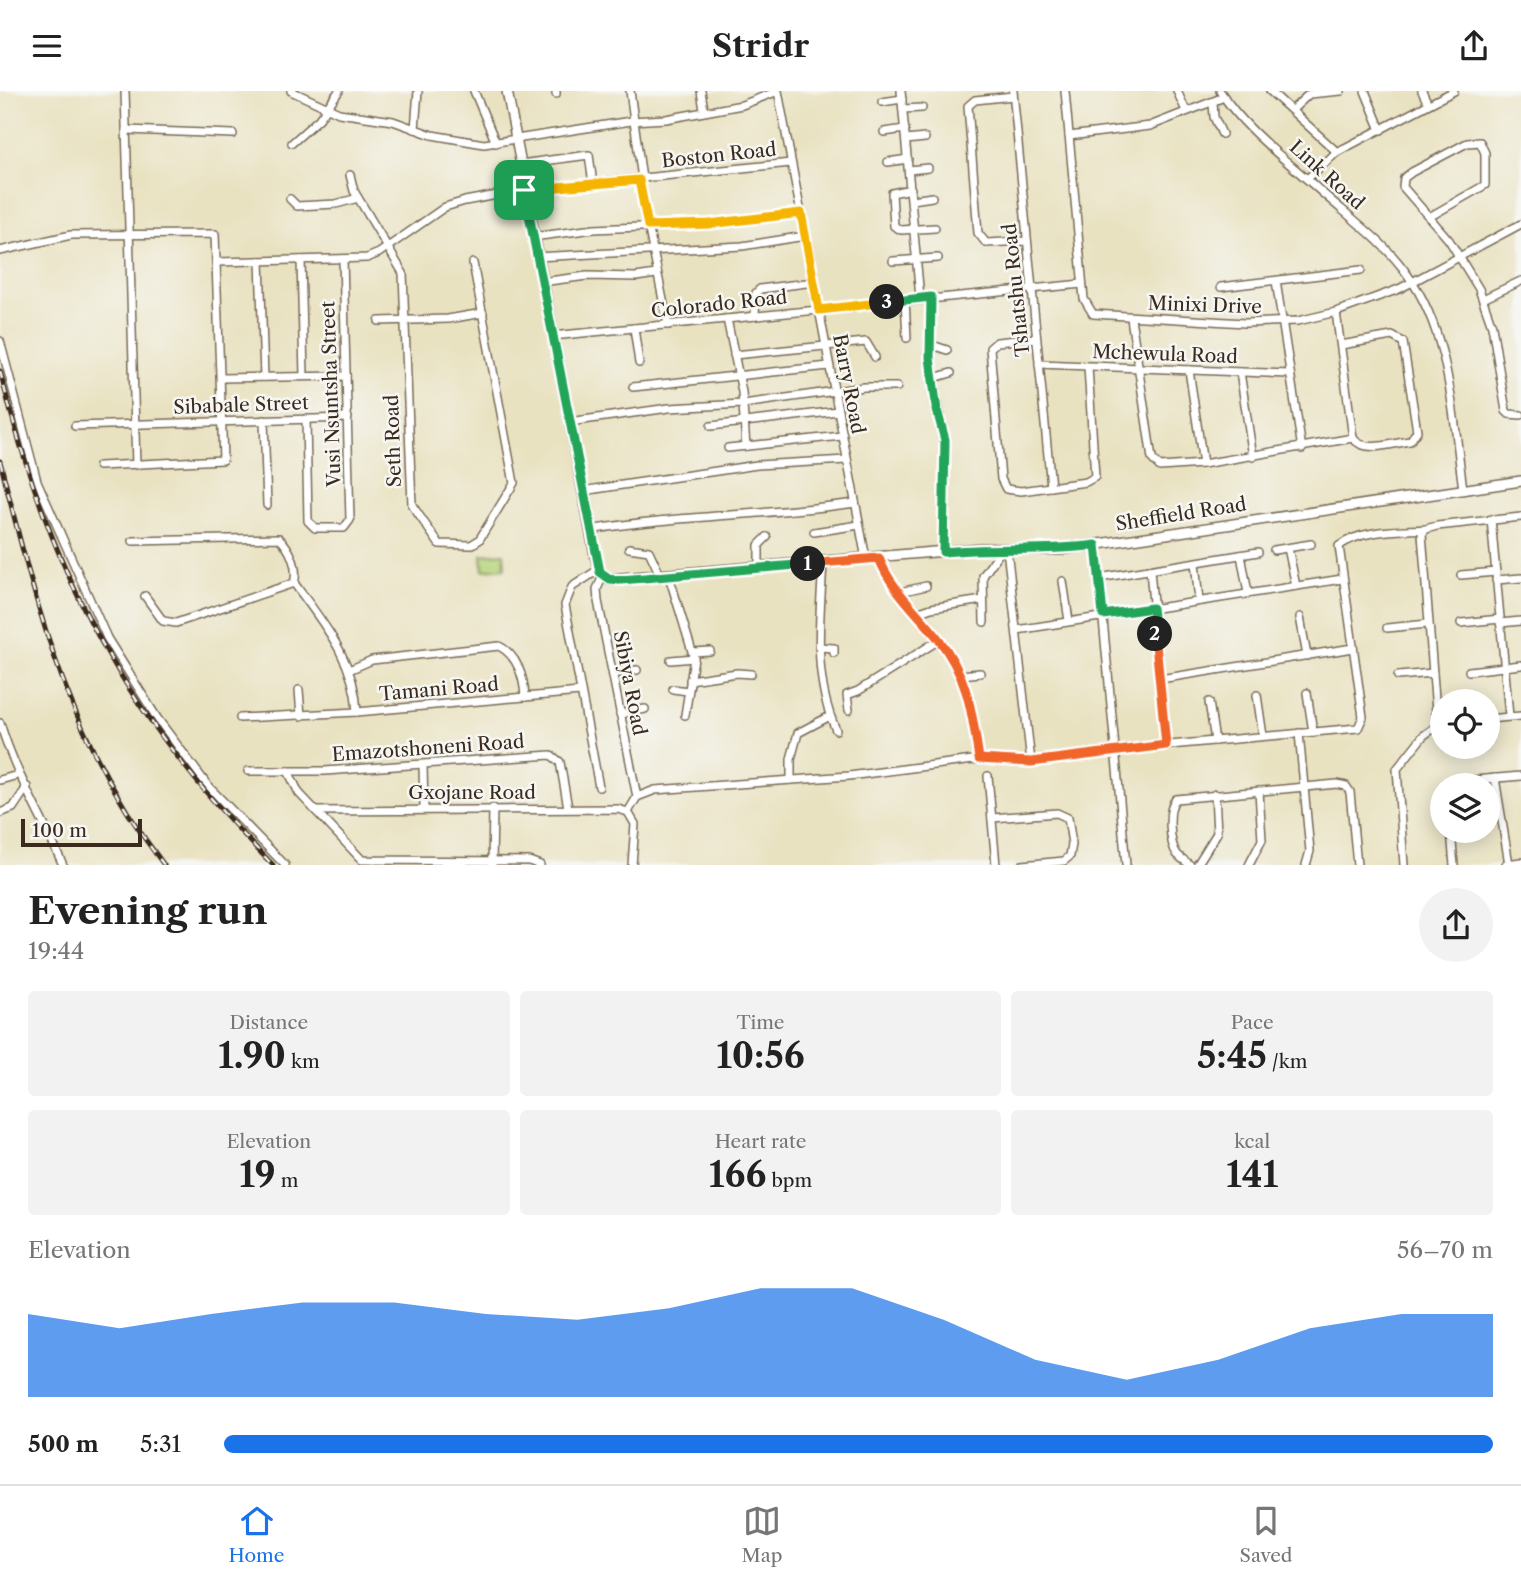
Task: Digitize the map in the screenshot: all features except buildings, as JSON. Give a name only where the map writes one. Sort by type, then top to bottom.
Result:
[{"type":"street","points":[[125,91],[136,465]]},
{"type":"street","points":[[291,91],[327,109],[393,121],[472,143],[496,143],[635,121],[666,119],[742,105],[778,91]]},
{"type":"street","points":[[292,143],[327,109],[339,91]]},
{"type":"street","points":[[415,129],[418,91]]},
{"type":"street","points":[[474,91],[496,143]]},
{"type":"street","points":[[507,91],[536,257],[590,530],[601,573],[572,587],[565,598],[599,787]]},
{"type":"street","points":[[630,91],[651,251],[668,325]]},
{"type":"street","points":[[701,91],[704,110]]},
{"type":"street","name":"Barry Road","points":[[778,91],[866,559]]},
{"type":"street","name":"Minixi Drive","points":[[1065,91],[1083,284],[1086,305],[1093,314],[1131,318],[1282,323],[1336,312],[1413,282],[1521,224]]},
{"type":"street","points":[[1177,91],[1186,111]]},
{"type":"street","points":[[1270,91],[1337,152]]},
{"type":"street","points":[[1292,110],[1309,95],[1341,91]]},
{"type":"street","points":[[1365,91],[1381,129]]},
{"type":"street","points":[[1422,91],[1428,104]]},
{"type":"street","points":[[1307,179],[1337,152],[1454,91]]},
{"type":"street","points":[[1013,94],[975,100],[968,106],[978,233],[986,243],[1027,241]]},
{"type":"street","name":"Tshatshu Road","points":[[1013,94],[1052,487]]},
{"type":"street","points":[[1069,135],[1150,125],[1213,103],[1222,94]]},
{"type":"street","name":"Link Road","points":[[1222,94],[1243,121],[1384,248],[1413,282],[1432,319],[1441,347],[1463,489]]},
{"type":"street","points":[[882,101],[902,95],[920,298]]},
{"type":"street","points":[[1213,103],[1212,110],[1222,134]]},
{"type":"street","points":[[903,109],[922,108]]},
{"type":"street","points":[[884,132],[905,129]]},
{"type":"street","points":[[126,130],[233,134]]},
{"type":"street","points":[[906,140],[925,138]]},
{"type":"street","points":[[1430,216],[1485,185],[1485,149],[1477,141],[1467,143],[1404,178],[1405,193],[1430,216],[1461,256],[1483,299],[1492,326],[1506,411],[1521,415]]},
{"type":"street","points":[[520,164],[589,155],[593,184]]},
{"type":"street","points":[[888,162],[908,159]]},
{"type":"street","name":"Boston Road","points":[[218,262],[373,257],[445,207],[524,190],[791,163]]},
{"type":"street","points":[[909,170],[928,168]]},
{"type":"street","name":"Seth Road","points":[[350,176],[358,198],[403,273],[410,499],[435,541],[452,547],[471,545],[479,540],[514,483],[473,263]]},
{"type":"street","points":[[911,189],[892,193],[894,224],[898,229],[935,228]]},
{"type":"street","points":[[290,199],[297,206],[336,204],[358,198]]},
{"type":"street","points":[[912,200],[932,198]]},
{"type":"street","points":[[533,237],[648,226],[709,224],[801,213]]},
{"type":"street","points":[[0,251],[60,236],[215,234],[225,455],[218,463],[99,466]]},
{"type":"street","points":[[536,257],[742,246],[805,236]]},
{"type":"street","name":"Vusi Nsuntsha Street","points":[[306,419],[308,521],[315,528],[347,527],[350,520],[343,258]]},
{"type":"street","points":[[893,261],[938,258]]},
{"type":"street","points":[[302,260],[304,376]]},
{"type":"street","points":[[260,261],[264,377]]},
{"type":"street","points":[[1221,287],[1361,270]]},
{"type":"street","points":[[541,282],[587,276],[636,277],[656,274]]},
{"type":"street","points":[[1276,281],[1302,449]]},
{"type":"street","points":[[1483,299],[1521,281]]},
{"type":"street","points":[[755,316],[755,296],[760,289],[814,282]]},
{"type":"street","name":"Colorado Road","points":[[552,336],[1083,284]]},
{"type":"street","points":[[931,297],[930,354],[937,410],[945,440],[943,552]]},
{"type":"street","points":[[905,300],[907,338]]},
{"type":"street","points":[[1336,312],[1353,438],[1358,445],[1366,447],[1410,441],[1417,431],[1402,342],[1392,336],[1341,345]]},
{"type":"street","points":[[379,321],[448,319],[483,313]]},
{"type":"street","points":[[1131,318],[1155,464],[1166,469],[1302,449],[1353,438]]},
{"type":"street","points":[[727,319],[739,377],[746,446]]},
{"type":"street","points":[[634,328],[639,363]]},
{"type":"street","points":[[1036,338],[997,342],[990,348],[1000,479],[1010,491],[1086,482],[1095,477],[1088,366]]},
{"type":"street","points":[[0,341],[37,481],[107,638],[157,718],[208,786],[285,865]]},
{"type":"street","points":[[734,355],[866,342],[875,357]]},
{"type":"street","points":[[932,345],[947,350]]},
{"type":"street","name":"Mchewula Road","points":[[1039,364],[1290,374]]},
{"type":"street","points":[[633,387],[829,366]]},
{"type":"street","points":[[1189,370],[1203,464]]},
{"type":"street","points":[[1240,372],[1253,457]]},
{"type":"street","points":[[934,378],[951,373]]},
{"type":"street","points":[[222,378],[346,376]]},
{"type":"street","points":[[569,422],[665,408],[743,404],[868,386],[897,387]]},
{"type":"street","points":[[711,426],[838,411]]},
{"type":"street","name":"Sibabale Street","points":[[75,426],[348,418]]},
{"type":"street","points":[[264,420],[267,505]]},
{"type":"street","points":[[728,448],[842,436]]},
{"type":"street","points":[[582,491],[757,465],[847,460]]},
{"type":"street","name":"Sheffield Road","points":[[601,573],[621,580],[943,552],[1059,550],[1521,481]]},
{"type":"street","points":[[590,530],[855,503]]},
{"type":"street","points":[[632,865],[635,824],[628,812],[637,797],[655,790],[849,776],[979,759],[1031,762],[1115,750],[1358,727],[1363,723],[1363,717],[1338,549],[1349,539],[1360,536],[1521,517]]},
{"type":"street","points":[[1491,519],[1509,716]]},
{"type":"street","points":[[814,532],[859,525]]},
{"type":"street","points":[[1426,529],[1421,544],[1435,689]]},
{"type":"street","points":[[759,568],[759,545],[767,537]]},
{"type":"street","points":[[133,541],[279,538],[286,546],[296,570],[294,583],[329,629],[349,670],[356,689],[357,712]]},
{"type":"street","points":[[1274,550],[1311,544]]},
{"type":"street","points":[[1096,545],[1126,865]]},
{"type":"street","points":[[629,548],[649,551],[665,577],[694,655],[685,715]]},
{"type":"street","points":[[1288,548],[1296,586]]},
{"type":"street","points":[[1004,549],[1017,630],[1031,762]]},
{"type":"street","points":[[984,622],[983,576],[1004,549]]},
{"type":"street","points":[[1099,578],[1258,552]]},
{"type":"street","points":[[1241,555],[1248,593]]},
{"type":"street","points":[[879,558],[886,575],[939,640],[961,675],[969,696],[979,759]]},
{"type":"street","points":[[823,563],[819,647],[821,674],[830,716],[836,730]]},
{"type":"street","points":[[1195,563],[1199,601]]},
{"type":"street","points":[[1150,570],[1166,745]]},
{"type":"street","name":"Sibiya Road","points":[[601,573],[597,589],[598,601],[637,797]]},
{"type":"street","points":[[1461,575],[1521,578]]},
{"type":"street","points":[[1017,630],[1342,579]]},
{"type":"street","points":[[1063,581],[1069,621]]},
{"type":"street","points":[[145,596],[163,621],[176,623],[294,583]]},
{"type":"street","points":[[900,592],[926,586]]},
{"type":"street","points":[[917,613],[931,608],[983,600]]},
{"type":"street","points":[[1300,617],[1307,656]]},
{"type":"street","points":[[1461,623],[1521,621]]},
{"type":"street","points":[[1387,628],[1428,624]]},
{"type":"street","points":[[849,710],[846,695],[858,691],[939,640]]},
{"type":"street","points":[[349,670],[372,660],[499,646],[507,650],[517,664],[525,697]]},
{"type":"street","points":[[819,647],[834,648],[834,653]]},
{"type":"street","points":[[1160,679],[1353,649]]},
{"type":"street","points":[[671,660],[710,651]]},
{"type":"street","points":[[1469,671],[1521,664]]},
{"type":"street","points":[[612,674],[637,670]]},
{"type":"street","points":[[690,680],[737,673],[751,674]]},
{"type":"street","points":[[961,675],[980,673]]},
{"type":"street","points":[[1398,676],[1433,673]]},
{"type":"street","points":[[673,689],[688,691]]},
{"type":"street","points":[[299,690],[300,716]]},
{"type":"street","name":"Tamani Road","points":[[240,718],[357,712],[580,692]]},
{"type":"street","points":[[1307,693],[1313,732]]},
{"type":"street","points":[[1257,695],[1263,736]]},
{"type":"street","points":[[1209,702],[1216,741]]},
{"type":"street","points":[[620,714],[645,709]]},
{"type":"street","points":[[792,779],[791,759],[798,733],[830,716]]},
{"type":"street","points":[[1500,717],[1521,716]]},
{"type":"street","points":[[0,723],[18,775],[27,787],[64,865]]},
{"type":"street","points":[[1404,865],[1397,769],[1430,731]]},
{"type":"street","points":[[1299,733],[1310,851],[1306,865]]},
{"type":"street","name":"Emazotshoneni Road","points":[[248,771],[423,765],[551,755],[560,762],[568,808]]},
{"type":"street","points":[[0,761],[11,759]]},
{"type":"street","points":[[423,765],[424,808]]},
{"type":"street","points":[[288,771],[299,793],[362,860],[492,864],[529,861],[540,865]]},
{"type":"street","points":[[0,780],[18,775]]},
{"type":"street","points":[[988,776],[996,865]]},
{"type":"street","points":[[1500,778],[1521,776]]},
{"type":"street","points":[[1190,865],[1175,851],[1171,804],[1181,797],[1337,784],[1348,788],[1357,865]]},
{"type":"street","points":[[0,814],[13,808],[27,787]]},
{"type":"street","points":[[1249,865],[1262,841],[1259,791]]},
{"type":"street","points":[[1197,865],[1217,833],[1214,795]]},
{"type":"street","points":[[492,864],[493,808]]},
{"type":"street","name":"Gxojane Road","points":[[316,811],[568,808],[618,809],[628,812]]},
{"type":"street","points":[[992,818],[1057,813],[1068,818],[1072,844],[1070,856],[1064,861],[1022,865]]},
{"type":"street","points":[[1500,814],[1507,864],[1521,862]]},
{"type":"street","points":[[1452,843],[1454,865]]},
{"type":"green space","points":[[504,553],[505,568],[483,570],[482,555]]},
{"type":"railway","points":[[0,371],[20,445],[43,513],[69,578],[99,638],[134,696],[174,753],[220,809],[273,865]]},
{"type":"railway","points":[[0,461],[28,570],[60,672],[103,770],[164,865]]},
{"type":"route","points":[[639,180],[648,226],[709,224],[801,213],[819,310],[931,297],[933,327],[930,358],[937,410],[945,440],[943,552],[982,548],[1041,551],[1096,545],[1103,615],[1152,608],[1166,745],[1031,762],[979,759],[967,687],[939,640],[886,575],[879,558],[621,580],[603,576],[598,570],[524,190],[639,180]]}]
